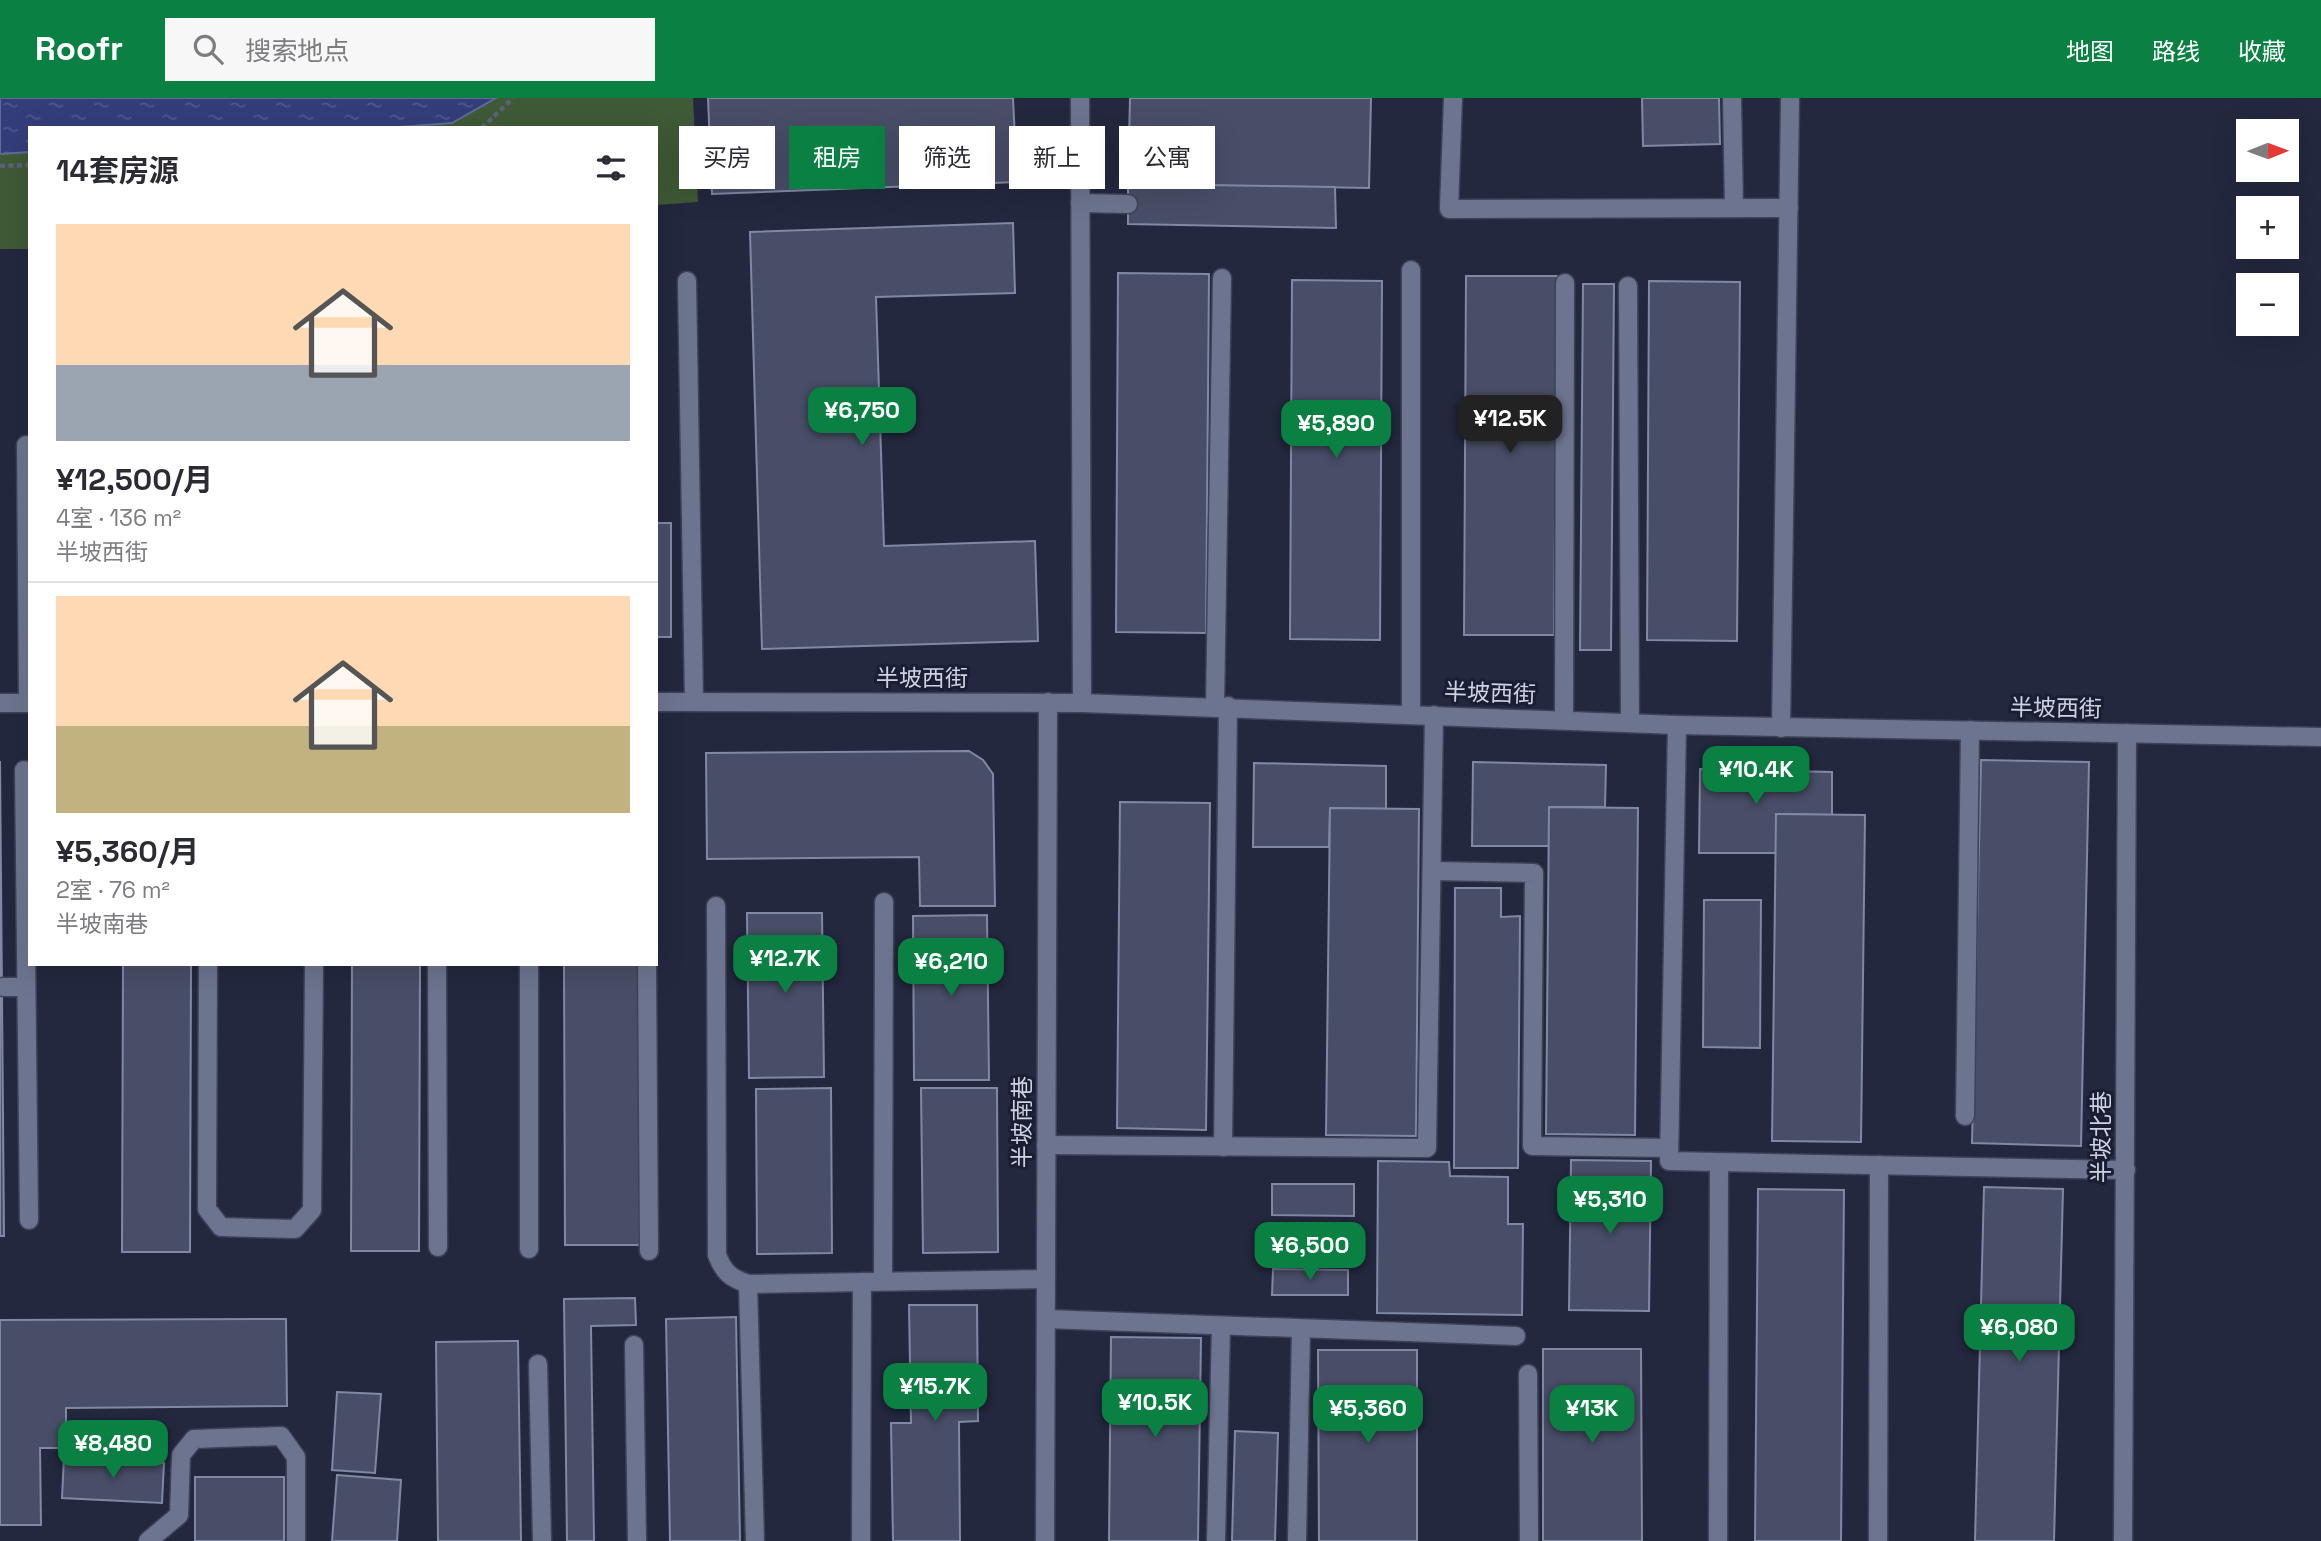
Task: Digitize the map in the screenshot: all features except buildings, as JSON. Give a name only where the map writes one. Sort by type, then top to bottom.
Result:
[{"type":"street","points":[[1080,98],[1082,703]]},
{"type":"street","points":[[1453,98],[1449,209],[1789,208]]},
{"type":"street","points":[[1732,98],[1734,208]]},
{"type":"street","points":[[1780,727],[1790,100]]},
{"type":"street","points":[[1080,203],[1128,204]]},
{"type":"street","points":[[1411,270],[1411,714]]},
{"type":"street","points":[[1222,278],[1223,1147]]},
{"type":"street","points":[[687,281],[694,702]]},
{"type":"street","points":[[1564,720],[1565,283]]},
{"type":"street","points":[[1628,286],[1630,723]]},
{"type":"street","points":[[26,445],[28,617]]},
{"type":"street","name":"半坡西街","points":[[658,702],[1048,702],[1222,706],[1677,725],[2321,737]]},
{"type":"street","name":"半坡南巷","points":[[1045,1541],[1048,702]]},
{"type":"street","points":[[0,703],[28,703]]},
{"type":"street","points":[[1046,1145],[1427,1148],[1434,715]]},
{"type":"street","points":[[1677,725],[1669,1161],[2126,1170]]},
{"type":"street","points":[[1965,1116],[1970,730]]},
{"type":"street","name":"半坡北巷","points":[[2123,1541],[2127,733]]},
{"type":"street","points":[[24,769],[29,1220]]},
{"type":"street","points":[[1432,871],[1534,873],[1532,1146],[1670,1148]]},
{"type":"street","points":[[883,1281],[884,902]]},
{"type":"street","points":[[716,906],[717,1255],[723,1270],[733,1279],[748,1284],[1046,1279]]},
{"type":"street","points":[[208,966],[206,1209],[221,1227],[295,1229],[312,1210],[314,966]]},
{"type":"street","points":[[437,966],[438,1247]]},
{"type":"street","points":[[529,966],[529,1249]]},
{"type":"street","points":[[647,966],[649,1251]]},
{"type":"street","points":[[3,987],[26,987]]},
{"type":"street","points":[[1718,1541],[1719,1161]]},
{"type":"street","points":[[1878,1541],[1879,1165]]},
{"type":"street","points":[[861,1541],[862,1282]]},
{"type":"street","points":[[748,1284],[755,1541]]},
{"type":"street","points":[[1046,1320],[1516,1336]]},
{"type":"street","points":[[1216,1541],[1221,1325]]},
{"type":"street","points":[[1297,1541],[1301,1329]]},
{"type":"street","points":[[634,1345],[637,1541]]},
{"type":"street","points":[[538,1364],[542,1541]]},
{"type":"street","points":[[1528,1374],[1529,1541]]},
{"type":"street","points":[[148,1541],[179,1515],[181,1455],[194,1439],[281,1436],[296,1457],[296,1541]]},
{"type":"path","points":[[484,126],[513,98]]},
{"type":"path","points":[[0,166],[28,164]]},
{"type":"green space","points":[[0,98],[693,98],[694,126],[679,126],[679,189],[697,189],[698,202],[658,205],[658,126],[28,126],[28,249],[0,249]]},
{"type":"water","points":[[0,98],[496,98],[452,123],[412,126],[28,126],[28,152],[0,154]]}]
